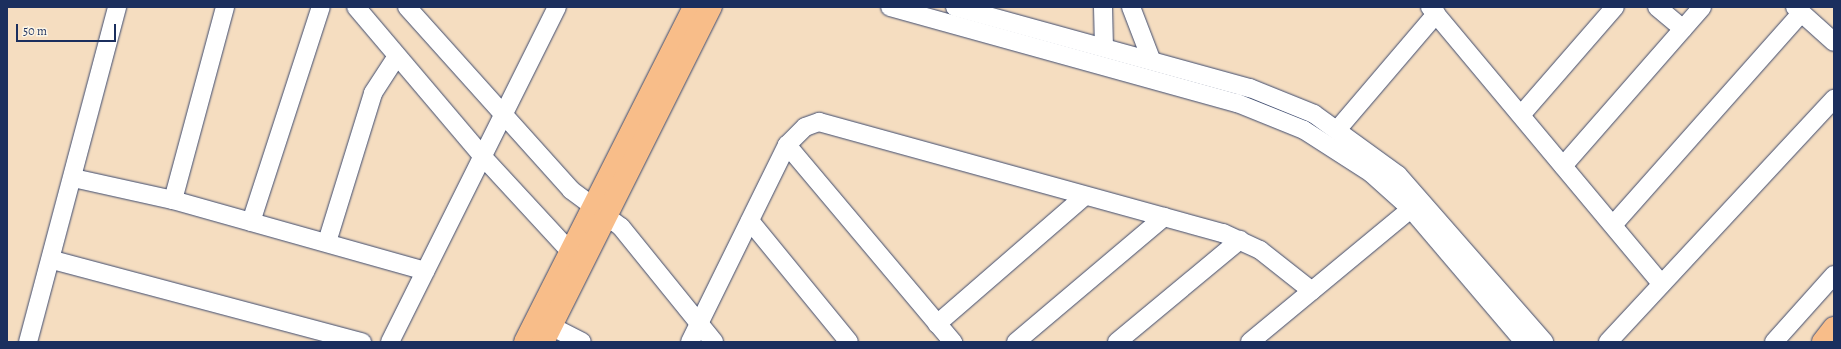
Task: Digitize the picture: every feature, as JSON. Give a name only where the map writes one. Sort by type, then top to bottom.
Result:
[{"type":"main road","points":[[601,211],[694,7]]},
{"type":"main road","points":[[525,342],[543,329],[576,259],[601,211],[711,7]]},
{"type":"main road","points":[[1823,342],[1834,328]]},
{"type":"street","points":[[28,342],[53,260],[118,7]]},
{"type":"street","points":[[173,200],[225,7]]},
{"type":"street","points":[[251,222],[321,7]]},
{"type":"street","points":[[356,7],[484,156],[576,259]]},
{"type":"street","points":[[407,7],[571,190],[601,211],[714,342]]},
{"type":"street","points":[[890,7],[1120,72],[1237,103],[1304,130],[1416,204],[1544,342]]},
{"type":"street","points":[[955,7],[1006,14],[1104,47],[1151,59],[1277,97],[1337,130],[1398,174],[1416,204],[1524,342]]},
{"type":"street","points":[[1103,7],[1104,47]]},
{"type":"street","points":[[1130,7],[1151,59]]},
{"type":"street","points":[[1521,115],[1614,7]]},
{"type":"street","points":[[1658,7],[1683,30]]},
{"type":"street","points":[[1563,166],[1702,7]]},
{"type":"street","points":[[390,342],[484,156],[554,8]]},
{"type":"street","points":[[1613,225],[1798,10],[1834,42]]},
{"type":"street","points":[[1337,130],[1433,11],[1662,284]]},
{"type":"street","points":[[1120,72],[1124,52]]},
{"type":"street","points":[[327,242],[373,93],[397,56]]},
{"type":"street","points":[[1608,342],[1834,99]]},
{"type":"street","points":[[690,342],[787,145],[805,127],[819,122],[834,124],[1085,196],[1164,217],[1240,240],[1260,250],[1312,291]]},
{"type":"street","points":[[787,145],[953,342]]},
{"type":"street","points":[[74,178],[173,200],[327,242],[425,272]]},
{"type":"street","points":[[937,324],[1085,196]]},
{"type":"street","points":[[1250,342],[1416,204]]},
{"type":"street","points":[[1016,342],[1164,217]]},
{"type":"street","points":[[750,221],[849,342]]},
{"type":"street","points":[[1117,342],[1240,240]]},
{"type":"street","points":[[53,260],[362,342]]},
{"type":"street","points":[[1774,342],[1834,275]]},
{"type":"street","points":[[543,329],[582,342]]}]
